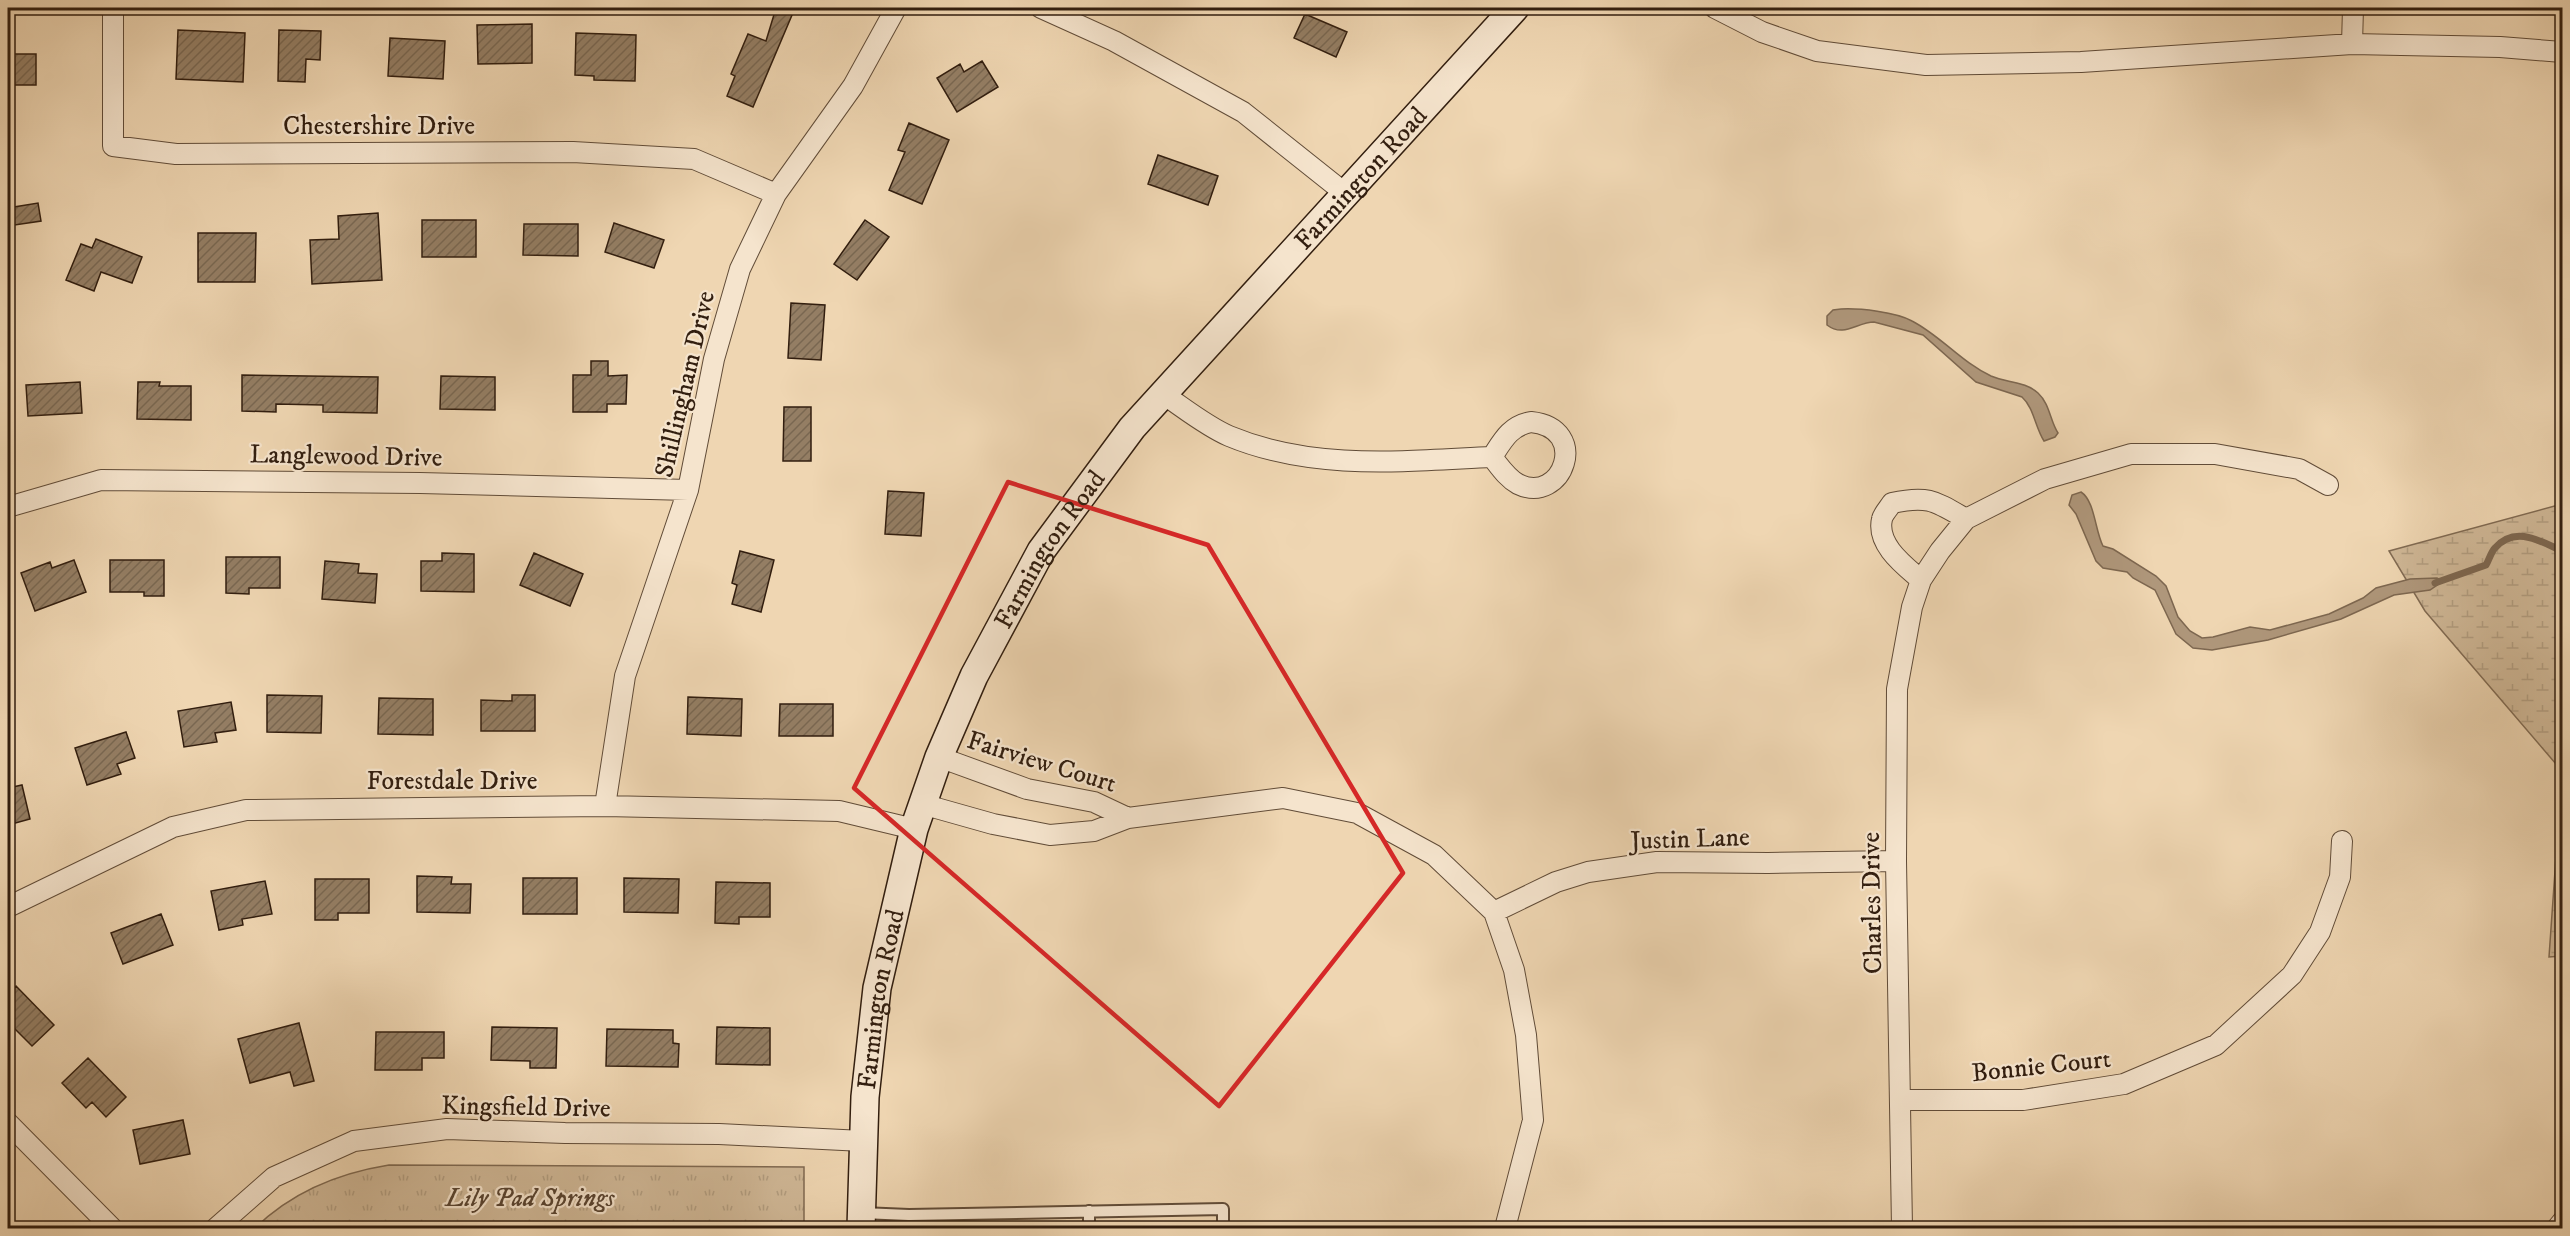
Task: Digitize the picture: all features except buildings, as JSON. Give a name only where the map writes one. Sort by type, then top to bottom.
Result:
[{"type":"street","name":"Chestershire Drive","points":[[113,8],[113,146],[176,154],[573,152],[694,159],[776,194]]},
{"type":"street","name":"Shillingham Drive","points":[[605,806],[625,676],[688,489],[714,359],[740,269],[776,194],[853,86],[896,8]]},
{"type":"street","points":[[1041,8],[1114,41],[1243,112],[1347,194]]},
{"type":"street","name":"Farmington Road","points":[[861,1221],[863,1141],[877,988],[888,931],[918,816],[939,757],[974,676],[1041,550],[1132,428],[1515,8]]},
{"type":"street","points":[[1715,8],[1762,32],[1817,51],[1926,65],[2080,62],[2352,44],[2500,47],[2562,52]]},
{"type":"street","points":[[2352,44],[2353,8]]},
{"type":"street","points":[[1163,394],[1227,435],[1285,455],[1357,462],[1492,457]]},
{"type":"street","name":"Charles Drive","points":[[1902,1228],[1902,1100],[1896,861],[1897,689],[1912,607],[1921,580],[1940,551],[1966,519],[2045,479],[2131,454],[2215,454],[2299,469],[2328,485]]},
{"type":"street","name":"Langlewood Drive","points":[[8,507],[101,480],[420,483],[688,489]]},
{"type":"street","points":[[1921,580],[1904,565],[1884,541],[1882,519],[1892,503],[1919,498],[1966,519]]},
{"type":"street","name":"Fairview Court","points":[[939,757],[1027,789],[1094,802],[1128,818]]},
{"type":"street","name":"Fairview Court","points":[[918,816],[993,824],[1050,835],[1094,831],[1128,818],[1283,798],[1357,813],[1434,855],[1494,912],[1514,970],[1526,1035],[1533,1120],[1505,1228]]},
{"type":"street","name":"Forestdale Drive","points":[[8,907],[173,827],[246,810],[605,806],[838,811],[918,816]]},
{"type":"street","name":"Bonnie Court","points":[[1902,1100],[2023,1100],[2124,1084],[2216,1045],[2292,975],[2320,932],[2340,877],[2342,842]]},
{"type":"street","name":"Justin Lane","points":[[1494,912],[1556,882],[1588,872],[1657,862],[1896,861]]},
{"type":"street","points":[[8,1123],[112,1228]]},
{"type":"street","name":"Kingsfield Drive","points":[[216,1228],[274,1177],[354,1141],[447,1129],[565,1133],[720,1134],[863,1141]]},
{"type":"street","points":[[2557,1228],[2562,1222]]},
{"type":"lane","points":[[861,1221],[909,1215],[1223,1209],[1223,1228]]},
{"type":"lane","points":[[1089,1211],[1089,1228]]},
{"type":"highlighted area","points":[[1008,482],[1208,545],[1403,873],[1219,1106],[854,788]]},
{"type":"green space","points":[[2562,504],[2562,771],[2425,611],[2389,551]]},
{"type":"green space","points":[[2562,771],[2562,956],[2549,957]]},
{"type":"green space","name":"Lily Pad Springs","points":[[389,1165],[804,1167],[804,1228],[255,1228],[285,1204],[317,1186],[352,1173]]},
{"type":"shaded area","points":[[1833,310],[1877,311],[1905,318],[1922,327],[1980,370],[1991,376],[2033,389],[2045,402],[2058,433],[2055,437],[2044,441],[2022,397],[1976,382],[1923,335],[1874,322],[1845,330],[1833,329],[1827,325],[1827,316]]},
{"type":"shaded area","points":[[2081,492],[2086,496],[2092,509],[2103,546],[2113,549],[2156,576],[2166,586],[2178,617],[2190,631],[2202,638],[2250,627],[2270,630],[2329,614],[2363,598],[2376,588],[2410,579],[2437,578],[2443,581],[2430,590],[2394,595],[2341,619],[2268,640],[2212,650],[2193,648],[2176,634],[2155,590],[2133,578],[2127,572],[2103,568],[2096,561],[2076,514],[2069,505],[2072,495]]},
{"type":"waterway","points":[[2435,583],[2486,565],[2495,548],[2511,537],[2528,537],[2562,551]]}]
